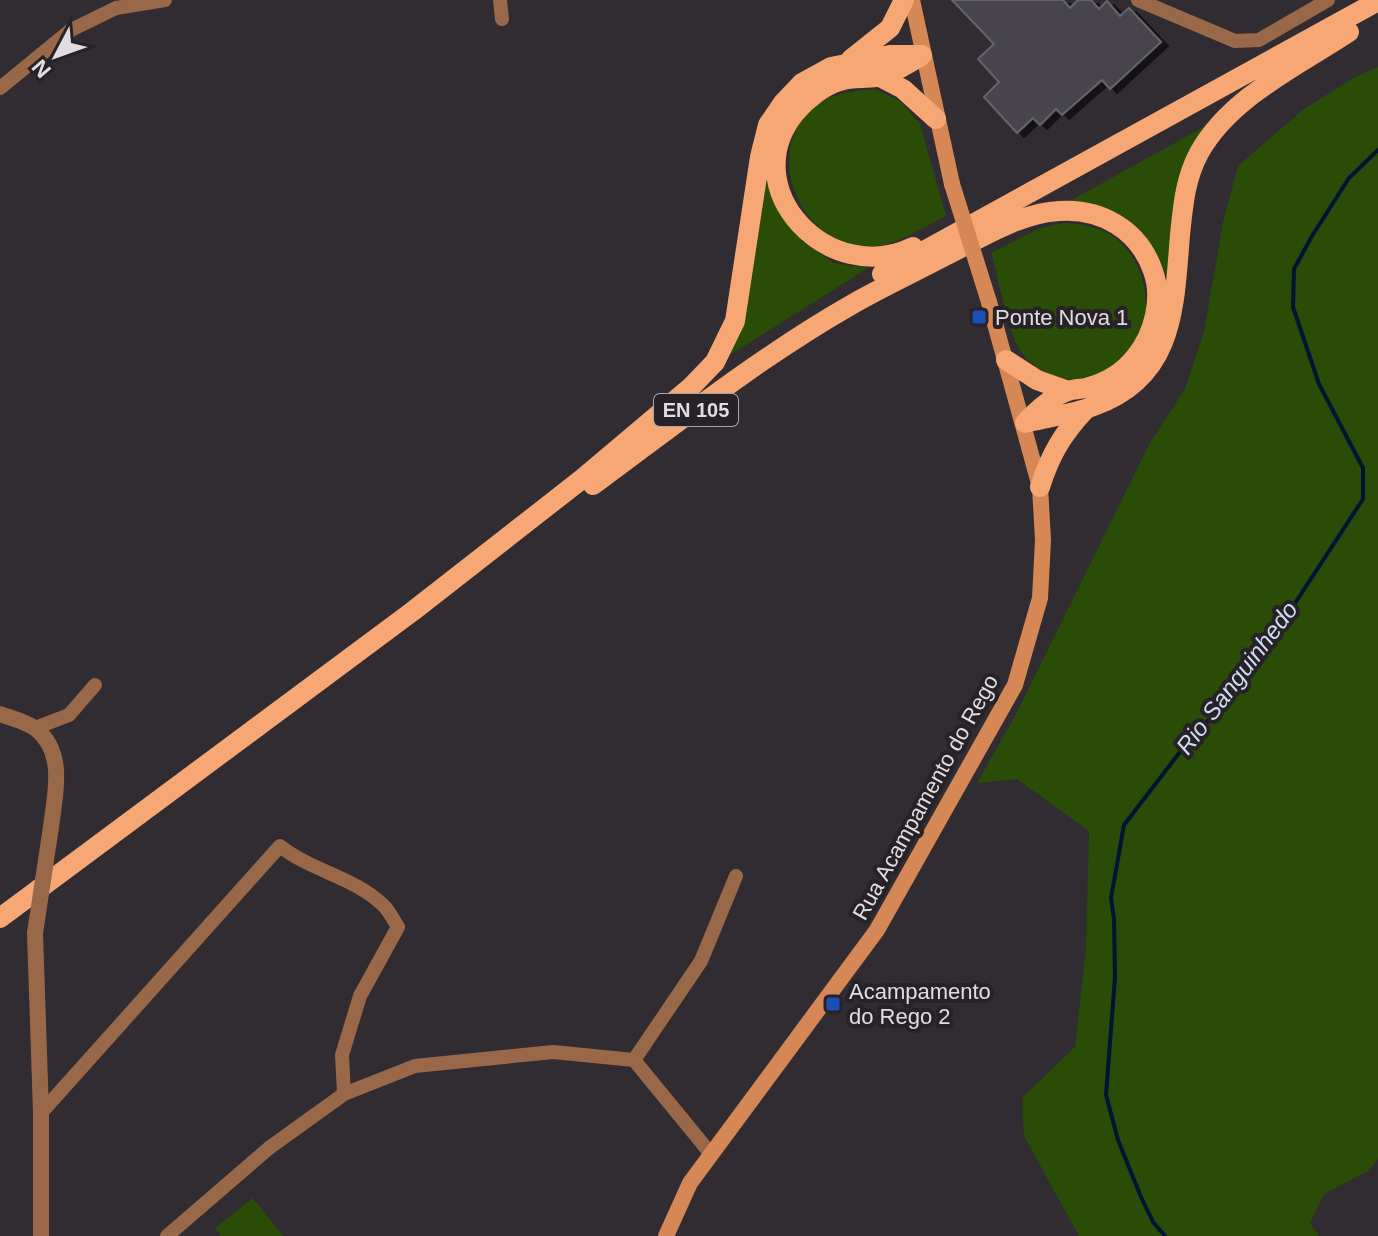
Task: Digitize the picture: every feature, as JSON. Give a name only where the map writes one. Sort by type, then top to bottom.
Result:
[{"type":"main road","points":[[844,63],[890,28],[904,0]]},
{"type":"main road","name":"Rua Acampamento do Rego","points":[[666,1236],[690,1183],[877,930],[1015,685],[1040,598],[1043,540],[1040,487],[1025,423],[952,184],[912,0]]},
{"type":"main road","name":"EN 105","points":[[413,611],[582,479],[730,371],[844,295],[1378,1]]},
{"type":"main road","name":"EN 105","points":[[0,918],[413,611],[784,348],[851,305],[993,232],[1029,207],[1378,16]]},
{"type":"main road","points":[[1025,423],[1086,409],[1134,383],[1162,347],[1174,309],[1184,197],[1190,172],[1215,129],[1247,99],[1349,32]]},
{"type":"main road","points":[[582,479],[691,387],[715,362],[735,321],[760,157],[768,125],[783,103],[813,75],[844,63],[890,55],[922,55]]},
{"type":"main road","points":[[922,55],[894,71],[840,81],[823,89],[795,113],[783,132],[777,178],[784,201],[798,224],[814,240],[839,253],[867,257],[885,255],[907,250],[1018,199]]},
{"type":"main road","points":[[878,76],[903,89],[936,119]]},
{"type":"main road","points":[[993,232],[1041,213],[1086,211],[1128,231],[1143,250],[1154,272],[1157,293],[1155,317],[1137,356],[1124,369],[1103,382],[1068,391],[1040,407],[1025,423]]},
{"type":"main road","points":[[1006,360],[1037,380],[1068,391]]},
{"type":"main road","points":[[1040,487],[1048,460],[1059,440],[1086,409]]},
{"type":"street","points":[[0,88],[71,30],[116,8],[165,0]]},
{"type":"street","points":[[500,0],[502,19]]},
{"type":"street","points":[[1138,0],[1235,41],[1259,40],[1328,0]]},
{"type":"street","points":[[35,728],[69,715],[95,685]]},
{"type":"street","points":[[0,714],[35,728],[51,747],[57,772],[35,933],[41,1113],[41,1236]]},
{"type":"street","points":[[41,1113],[280,846],[294,857],[342,878],[384,906],[398,927],[360,996],[342,1055],[344,1094]]},
{"type":"street","points":[[634,1060],[701,961],[736,876]]},
{"type":"street","points":[[168,1236],[269,1148],[344,1094],[415,1066],[553,1052],[634,1060],[711,1154]]},
{"type":"green space","points":[[1378,67],[1378,1159],[1368,1171],[1324,1194],[1310,1223],[1319,1236],[1079,1236],[1024,1136],[1022,1098],[1075,1047],[1086,948],[1089,831],[1017,779],[977,783],[1014,718],[1150,443],[1185,389],[1204,332],[1223,222],[1238,166],[1304,109],[1355,77]]},
{"type":"green space","points":[[875,89],[900,101],[920,124],[946,216],[901,239],[872,247],[846,244],[824,232],[806,213],[795,191],[790,167],[792,142],[802,120],[821,102],[840,94]]},
{"type":"green space","points":[[1209,124],[1170,283],[1152,248],[1133,224],[1107,210],[1068,202]]},
{"type":"green space","points":[[768,169],[779,211],[803,242],[834,263],[868,268],[730,355]]},
{"type":"green space","points":[[1064,223],[1100,229],[1125,248],[1136,263],[1146,301],[1140,338],[1130,355],[1112,370],[1075,379],[1059,378],[1043,371],[1029,361],[1019,348],[1007,316],[991,253],[1040,228]]},
{"type":"green space","points":[[253,1198],[283,1236],[221,1236],[215,1228]]},
{"type":"building","points":[[952,0],[1063,0],[1070,8],[1078,0],[1091,0],[1099,9],[1107,1],[1120,16],[1129,8],[1161,42],[1110,89],[1102,80],[1062,115],[1056,109],[1040,125],[1033,118],[1017,133],[984,97],[999,82],[978,59],[994,44]]},
{"type":"waterway","name":"Rio Sanguinhedo","points":[[1165,1236],[1153,1222],[1141,1197],[1118,1140],[1106,1095],[1115,977],[1111,898],[1124,825],[1183,748],[1200,732],[1243,670],[1273,637],[1363,499],[1363,468],[1319,384],[1293,307],[1294,269],[1349,178],[1378,150]]},
{"type":"place","name":"Ponte Nova 1","points":[[979,317]]},
{"type":"place","name":"Acampamento do Rego 2","points":[[833,1004]]}]
